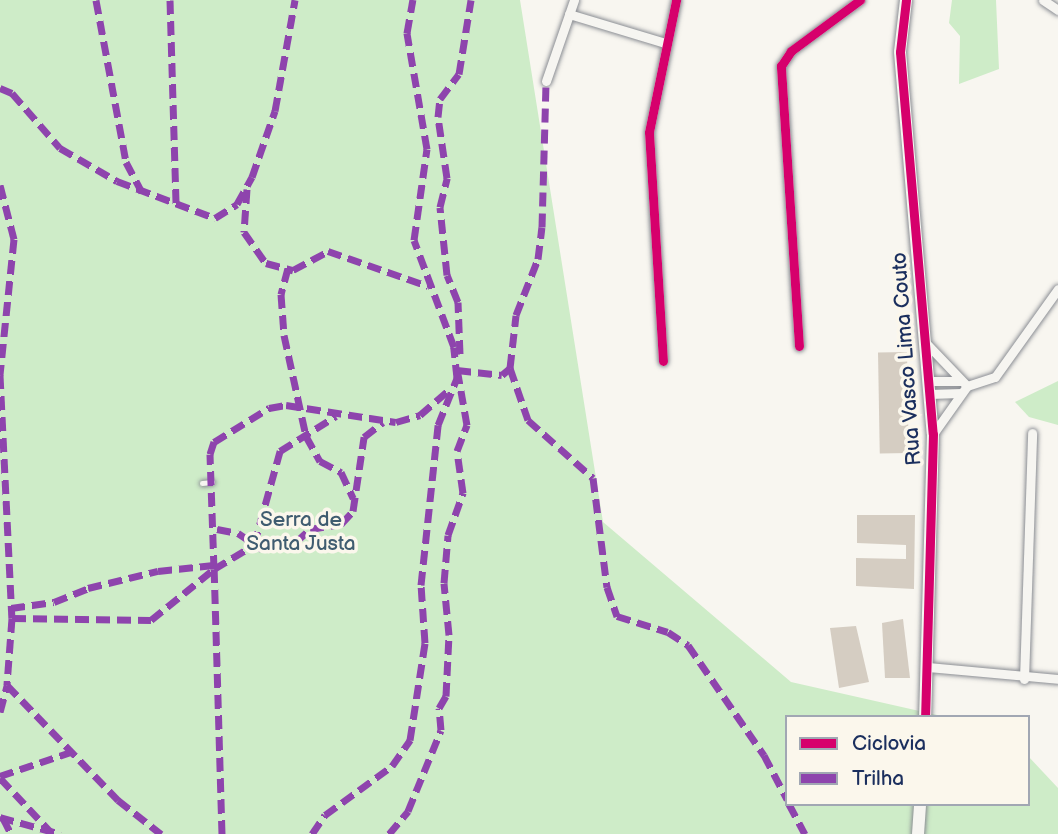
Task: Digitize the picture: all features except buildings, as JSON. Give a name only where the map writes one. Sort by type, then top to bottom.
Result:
[{"type":"street","points":[[546,80],[574,0]]},
{"type":"street","points":[[663,361],[649,132],[665,43],[676,0]]},
{"type":"street","points":[[799,346],[781,66],[791,51],[860,0]]},
{"type":"street","name":"Rua Vasco Lima Couto","points":[[906,0],[900,52],[933,434],[925,715]]},
{"type":"street","points":[[1043,0],[1058,10]]},
{"type":"street","points":[[569,14],[665,43]]},
{"type":"street","points":[[929,387],[963,387],[995,377],[1058,289]]},
{"type":"street","points":[[925,341],[963,387]]},
{"type":"street","points":[[933,434],[963,387]]},
{"type":"street","points":[[1024,678],[1032,433]]},
{"type":"street","points":[[927,667],[1024,678],[1058,679]]},
{"type":"street","points":[[918,834],[920,806]]},
{"type":"lane","points":[[1057,0],[1058,10]]},
{"type":"lane","points":[[202,483],[212,482]]},
{"type":"green space","name":"Serra de Santa Justa","points":[[0,0],[520,0],[603,522],[791,682],[937,715],[785,715],[785,806],[1030,806],[1030,758],[1058,788],[1058,834],[0,834]]},
{"type":"green space","points":[[952,0],[996,0],[999,69],[959,84],[960,36],[949,23]]},
{"type":"green space","points":[[1058,381],[1058,425],[1029,417],[1015,402]]},
{"type":"marked path","points":[[96,0],[126,162],[142,192]]},
{"type":"marked path","points":[[170,0],[176,206]]},
{"type":"marked path","points":[[0,88],[12,93],[60,148],[117,181],[215,218],[237,204],[252,177],[275,111],[295,0]]},
{"type":"marked path","points":[[312,834],[325,815],[392,766],[410,740],[425,643],[421,585],[438,425],[457,378],[454,347],[414,240],[427,149],[407,33],[413,0]]},
{"type":"marked path","points":[[460,354],[458,302],[447,275],[440,207],[447,178],[438,117],[440,99],[459,74],[471,0]]},
{"type":"marked path","points":[[457,370],[502,375],[510,368],[516,315],[538,259],[542,227],[546,81]]},
{"type":"marked path","points":[[0,185],[14,239],[0,375],[12,618],[7,685],[118,800],[161,834]]},
{"type":"marked path","points":[[247,189],[244,232],[266,263],[293,270],[328,251],[428,286]]},
{"type":"marked path","points":[[288,268],[281,294],[284,335],[306,436],[320,461],[341,472],[353,498]]},
{"type":"marked path","points":[[510,368],[528,420],[593,478],[607,587],[617,616],[668,632],[688,645],[764,755],[785,795]]},
{"type":"marked path","points":[[389,834],[408,811],[441,730],[439,708],[446,696],[449,635],[444,583],[448,535],[463,493],[457,451],[467,425],[458,374]]},
{"type":"marked path","points":[[12,618],[151,620],[214,569],[210,454],[214,442],[269,408],[286,405],[396,422],[420,415],[449,390]]},
{"type":"marked path","points":[[222,834],[214,569],[254,545],[280,451],[336,416]]},
{"type":"marked path","points":[[217,529],[238,533],[262,549],[296,542],[310,529],[341,524],[353,511],[364,437],[383,422]]},
{"type":"marked path","points":[[11,608],[54,602],[88,588],[158,571],[214,565]]},
{"type":"marked path","points":[[0,712],[7,685]]},
{"type":"marked path","points":[[0,776],[74,751]]},
{"type":"marked path","points":[[0,778],[50,831]]},
{"type":"marked path","points":[[790,806],[805,834]]},
{"type":"marked path","points":[[0,817],[61,834]]},
{"type":"marked path","points":[[3,818],[11,834]]},
{"type":"cycle path","points":[[663,361],[649,132],[676,0]]},
{"type":"cycle path","points":[[799,346],[781,66],[791,51],[860,0]]},
{"type":"cycle path","points":[[906,0],[900,52],[933,434],[925,715]]}]
